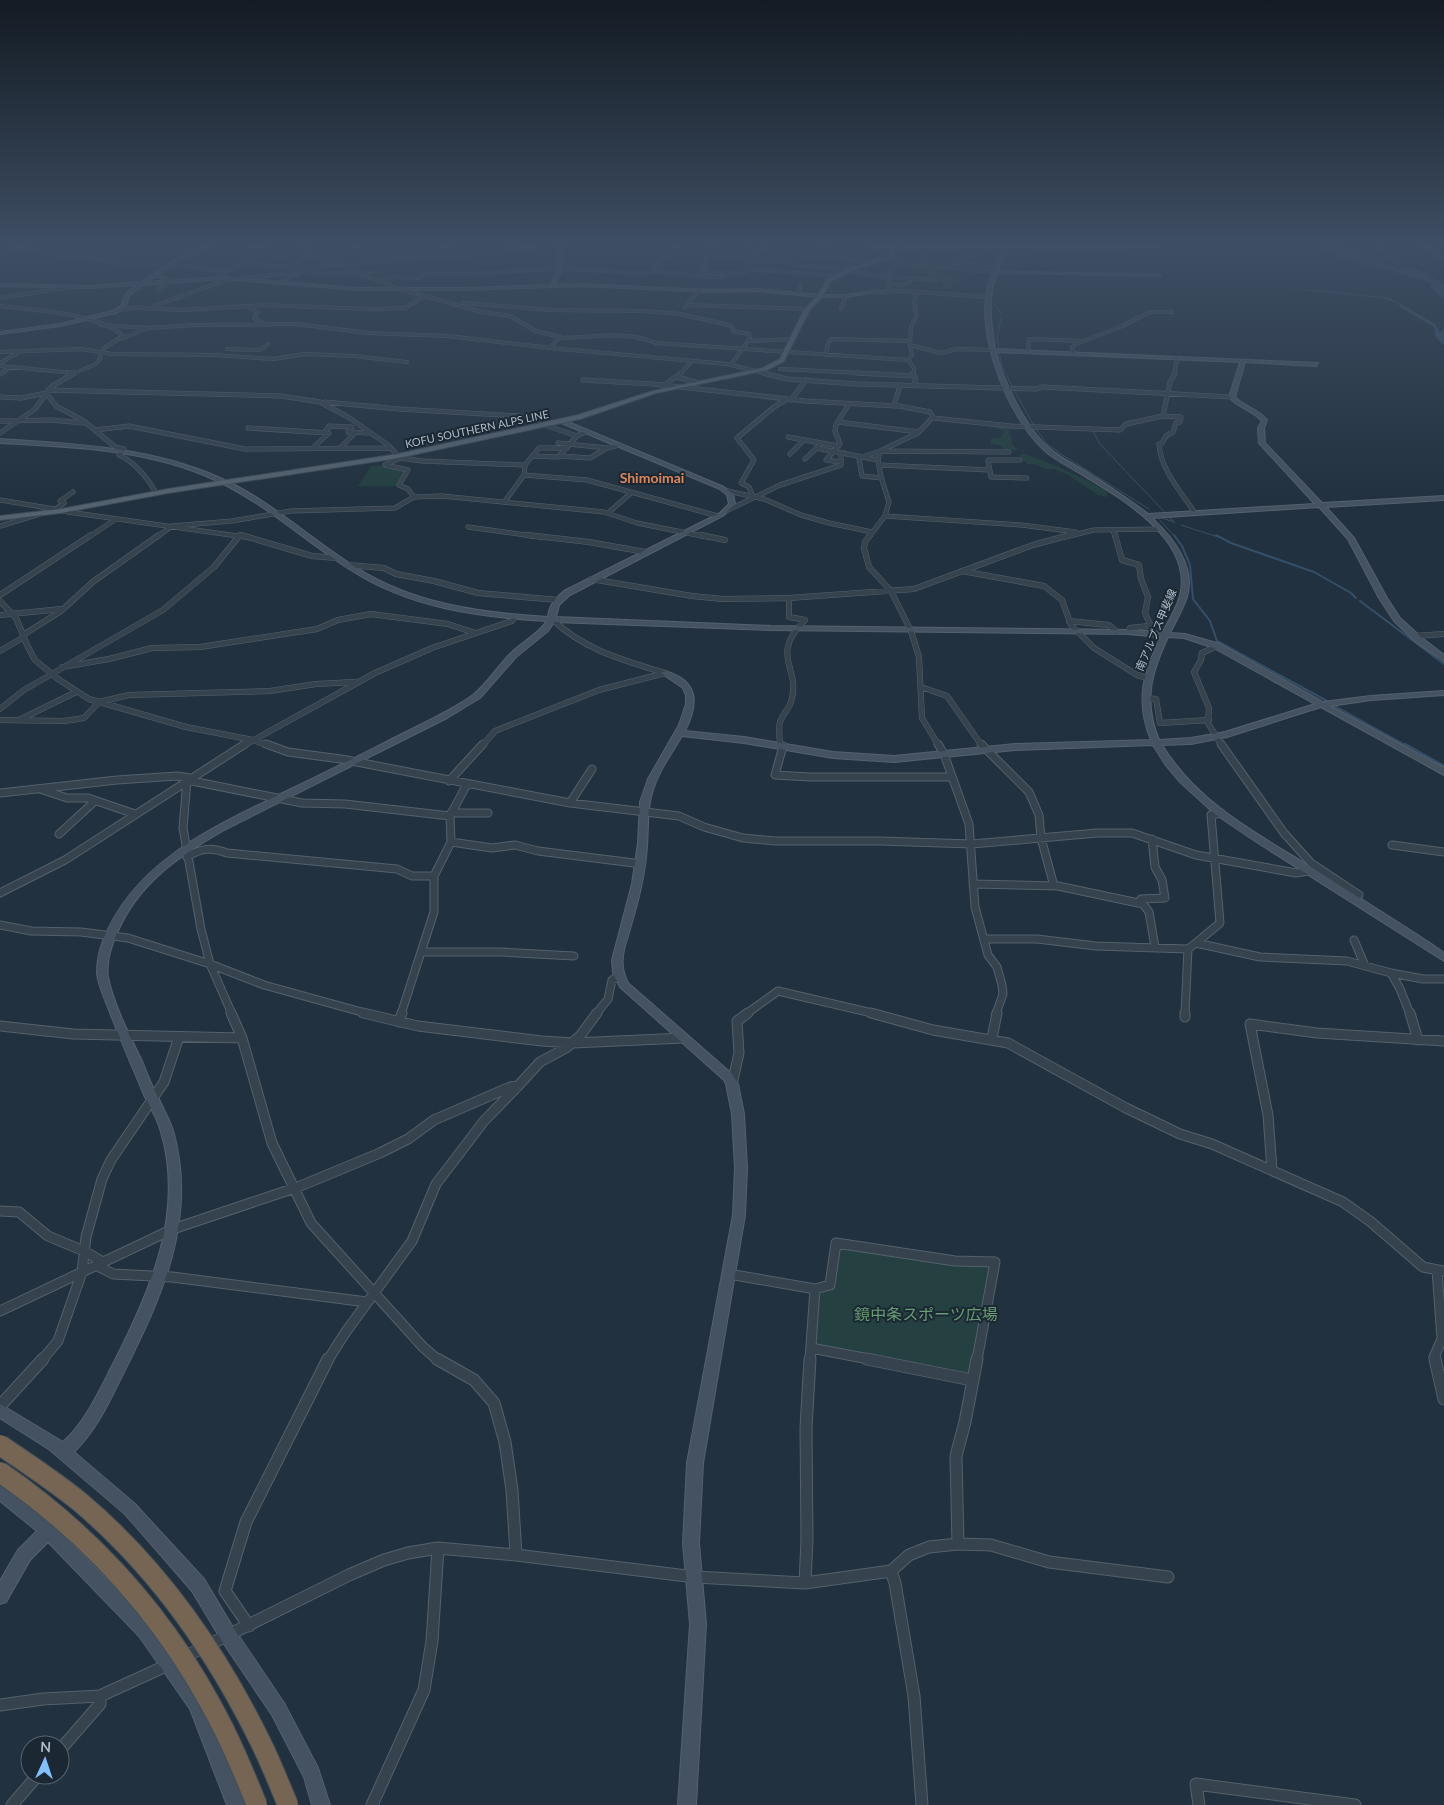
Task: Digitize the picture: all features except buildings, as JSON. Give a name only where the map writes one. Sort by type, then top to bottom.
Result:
[{"type":"highway","points":[[0,1445],[67,1491],[111,1530],[152,1573],[189,1622],[224,1676],[256,1734],[288,1805]]},
{"type":"highway","points":[[0,1472],[49,1507],[92,1546],[134,1589],[171,1639],[205,1693],[232,1746],[257,1805]]},
{"type":"main road","points":[[779,366],[798,331]]},
{"type":"main road","name":"KOFU SOUTHERN ALPS LINE","points":[[0,518],[40,514],[156,493],[399,457],[592,414],[646,395],[779,366]]},
{"type":"street","points":[[0,333],[13,331]]},
{"type":"street","points":[[119,331],[123,336],[120,339]]},
{"type":"street","points":[[0,433],[39,405],[47,392],[98,362],[107,346],[141,331]]},
{"type":"street","points":[[364,331],[448,336],[731,365],[783,378],[806,380],[900,386],[1036,390],[1042,386],[1232,397],[1240,405],[1261,416],[1265,421],[1261,428],[1262,443],[1351,538],[1390,609],[1414,636],[1444,659]]},
{"type":"street","points":[[537,331],[555,334],[560,338],[586,339],[598,336],[647,338],[656,343],[908,360],[914,368],[916,379],[913,386]]},
{"type":"street","points":[[738,331],[749,334],[750,341]]},
{"type":"street","points":[[908,360],[912,355],[911,331]]},
{"type":"street","name":"南アルプス甲斐線","points":[[992,331],[997,366],[1036,439],[1046,449],[1121,496],[1146,516],[1160,529],[1178,554],[1185,576],[1185,589],[1182,601],[1166,633],[1148,678],[1145,698],[1146,715],[1156,743],[1164,756],[1187,784],[1221,813],[1444,958]]},
{"type":"street","points":[[1074,353],[1072,347],[1109,331]]},
{"type":"street","points":[[551,348],[560,338]]},
{"type":"street","points":[[731,365],[750,341],[794,339]]},
{"type":"street","points":[[826,355],[830,339],[910,343],[941,354],[956,349],[994,350],[1316,364]]},
{"type":"street","points":[[1028,351],[1029,339],[1083,341]]},
{"type":"street","points":[[227,349],[260,350],[268,344]]},
{"type":"street","points":[[0,352],[81,349],[102,353],[228,356],[273,360],[289,355],[305,354],[354,356],[407,362]]},
{"type":"street","points":[[228,356],[236,349]]},
{"type":"street","points":[[0,364],[20,352]]},
{"type":"street","points":[[864,357],[866,373]]},
{"type":"street","points":[[1163,416],[1170,382],[1176,371],[1177,358]]},
{"type":"street","points":[[664,385],[677,377],[691,362]]},
{"type":"street","points":[[1232,397],[1243,362]]},
{"type":"street","points":[[0,364],[11,367],[75,374]]},
{"type":"street","points":[[772,375],[779,366],[845,374],[866,373],[914,376]]},
{"type":"street","points":[[0,374],[11,367]]},
{"type":"street","points":[[614,381],[619,374]]},
{"type":"street","points":[[631,382],[636,376]]},
{"type":"street","points":[[677,377],[699,383]]},
{"type":"street","points":[[583,380],[631,382],[789,399],[896,406],[930,412],[933,413],[933,418]]},
{"type":"street","points":[[755,497],[749,487],[741,483],[744,473],[752,466],[754,460],[737,438],[774,407],[789,399],[806,380]]},
{"type":"street","points":[[896,406],[893,404],[900,386]]},
{"type":"street","points":[[47,392],[56,406],[87,423],[115,447],[124,449],[119,455],[129,459],[138,468],[156,493]]},
{"type":"street","points":[[0,397],[21,398],[47,392],[282,396],[320,402],[399,409],[533,418],[542,425],[576,436]]},
{"type":"street","points":[[320,402],[380,438],[399,457],[422,461],[525,465]]},
{"type":"street","points":[[841,462],[826,460],[840,442],[835,431],[849,404]]},
{"type":"street","points":[[933,418],[1029,427],[1115,431],[1120,430],[1126,424],[1163,416],[1181,417],[1180,422],[1176,423],[1173,432],[1166,436],[1162,444],[1159,444],[1158,449],[1168,472],[1195,513]]},
{"type":"street","points":[[859,458],[880,451],[919,432],[933,418]]},
{"type":"street","points":[[0,421],[51,420],[87,423]]},
{"type":"street","points":[[561,421],[728,491],[755,497],[801,515],[872,532]]},
{"type":"street","points":[[838,422],[919,432]]},
{"type":"street","points":[[95,430],[129,426],[240,448],[390,448]]},
{"type":"street","points":[[325,432],[330,426],[352,427],[348,432],[372,433]]},
{"type":"street","points":[[248,428],[329,433],[314,447]]},
{"type":"street","points":[[561,456],[576,436],[587,431]]},
{"type":"street","points":[[341,447],[355,432]]},
{"type":"street","points":[[788,437],[820,443],[836,448],[844,454],[879,463],[990,470]]},
{"type":"street","points":[[790,454],[804,440]]},
{"type":"street","points":[[0,441],[122,452],[184,466],[208,474],[244,492],[377,584],[410,597],[454,608],[515,617],[795,630],[1128,632],[1166,633],[1185,636],[1217,646],[1444,772]]},
{"type":"street","points":[[558,442],[607,448]]},
{"type":"street","points":[[805,459],[820,443]]},
{"type":"street","points":[[532,456],[590,458],[607,448],[619,445]]},
{"type":"street","points":[[505,501],[524,475],[525,465],[538,448],[567,448]]},
{"type":"street","points":[[816,448],[836,448]]},
{"type":"street","points":[[794,450],[813,452]]},
{"type":"street","points":[[880,451],[1009,452]]},
{"type":"street","points":[[880,451],[879,463],[889,502],[885,516],[872,532],[864,548],[869,567],[891,591],[910,631],[919,657],[922,718],[944,754],[969,824],[972,844],[975,907],[988,955],[997,967],[1003,994],[992,1038]]},
{"type":"street","points":[[687,1805],[698,1624],[691,1543],[695,1463],[739,1215],[741,1168],[738,1114],[732,1084],[720,1070],[624,985],[618,976],[617,959],[631,912],[642,864],[645,802],[653,777],[679,733],[689,710],[690,695],[684,684],[665,673],[594,650],[568,635],[552,619],[551,613],[558,600],[591,579],[780,485],[841,465],[841,455],[844,454]]},
{"type":"street","points":[[399,457],[385,465],[408,470],[399,485],[408,489],[414,498]]},
{"type":"street","points":[[859,458],[862,476],[882,478]]},
{"type":"street","points":[[1020,460],[988,460],[991,477],[1027,478]]},
{"type":"street","points":[[524,475],[587,480],[718,516]]},
{"type":"street","points":[[726,511],[733,501],[728,491]]},
{"type":"street","points":[[56,511],[64,503],[60,501],[73,492]]},
{"type":"street","points":[[608,513],[631,493]]},
{"type":"street","points":[[0,651],[63,609],[94,581],[172,526],[232,521],[274,514],[362,508],[396,508],[414,498],[442,496],[608,513],[637,523],[725,540]]},
{"type":"street","points":[[1146,516],[1444,498]]},
{"type":"street","points":[[0,500],[56,511],[240,535],[312,556],[337,558]]},
{"type":"street","points":[[0,526],[40,514]]},
{"type":"street","points":[[885,516],[1021,525],[1082,532],[1160,529]]},
{"type":"street","points":[[0,595],[116,519]]},
{"type":"street","points":[[468,527],[617,545],[645,552]]},
{"type":"street","points":[[1113,530],[1122,560],[1139,564],[1141,579],[1148,597],[1145,613],[1150,624],[1149,626],[1130,628],[1128,632]]},
{"type":"street","points":[[591,579],[705,598],[789,598],[914,589],[1033,545],[1082,532]]},
{"type":"street","points":[[0,709],[24,690],[163,610],[214,567],[240,535]]},
{"type":"street","points":[[347,565],[384,568],[396,574],[434,581],[478,593],[558,600]]},
{"type":"street","points":[[962,571],[1044,586],[1062,600],[1069,621],[1094,648],[1137,676],[1148,678]]},
{"type":"street","points":[[789,598],[789,617],[805,620],[795,630],[786,652],[793,685],[791,702],[780,722],[782,746],[775,775],[866,778],[952,777]]},
{"type":"street","points":[[0,601],[12,613],[36,660],[76,692],[89,699],[186,727],[253,740],[288,752],[355,762],[570,803],[679,816],[704,827],[728,834],[775,841],[880,841],[972,844],[1132,833],[1178,850],[1214,858],[1296,873],[1308,870]]},
{"type":"street","points":[[0,614],[63,609]]},
{"type":"street","points":[[62,667],[108,659],[152,648],[200,647],[317,629],[338,620],[371,614],[448,624],[475,633]]},
{"type":"street","points":[[0,894],[65,860],[188,779],[356,682],[375,672],[475,633],[512,621],[515,617]]},
{"type":"street","points":[[63,1452],[80,1435],[102,1401],[139,1329],[161,1276],[173,1229],[175,1184],[173,1154],[160,1112],[123,1035],[103,977],[102,968],[110,936],[123,908],[152,875],[214,833],[444,716],[477,696],[513,655],[540,633],[552,619]]},
{"type":"street","points":[[1069,621],[1109,625],[1117,632]]},
{"type":"street","points":[[1414,636],[1444,634]]},
{"type":"street","points":[[1217,646],[1202,653],[1201,660],[1194,672],[1209,708],[1208,724],[1228,756],[1284,833],[1311,863],[1359,895],[1352,898]]},
{"type":"street","points":[[449,781],[495,731],[599,690],[665,673]]},
{"type":"street","points":[[0,727],[2,720],[64,721],[84,718],[99,702],[129,695],[270,691],[323,683],[356,682]]},
{"type":"street","points":[[921,687],[947,696],[984,749],[1029,792],[1038,815],[1041,838],[1054,886]]},
{"type":"street","points":[[18,720],[76,692]]},
{"type":"street","points":[[679,733],[744,740],[854,758],[894,759],[984,749],[1156,743],[1216,736],[1323,704],[1370,698],[1444,693]]},
{"type":"street","points":[[1145,698],[1156,699],[1160,723],[1209,720]]},
{"type":"street","points":[[570,803],[592,769]]},
{"type":"street","points":[[0,793],[127,779],[177,776],[280,799],[450,814],[488,813]]},
{"type":"street","points":[[188,779],[183,828],[201,929],[210,964],[242,1038],[272,1143],[311,1222],[370,1298],[400,1320],[440,1362],[474,1380],[494,1403],[505,1442],[512,1490],[516,1555]]},
{"type":"street","points":[[399,1022],[434,912],[434,876],[451,842],[450,814],[466,784]]},
{"type":"street","points":[[40,789],[67,798],[88,798],[135,814]]},
{"type":"street","points":[[59,834],[96,801]]},
{"type":"street","points":[[984,939],[1037,939],[1096,946],[1188,949],[1220,923],[1211,815],[1221,813]]},
{"type":"street","points":[[1138,903],[1140,899],[1165,898],[1162,880],[1155,867],[1152,839]]},
{"type":"street","points":[[451,842],[492,848],[515,845],[538,851],[642,864]]},
{"type":"street","points":[[1392,845],[1444,852]]},
{"type":"street","points":[[187,853],[202,848],[220,850],[227,853],[397,869],[412,876],[434,876]]},
{"type":"street","points":[[973,884],[1054,886],[1138,903],[1147,908],[1149,912],[1155,947]]},
{"type":"street","points":[[0,925],[31,931],[82,932],[128,938],[210,964],[264,985],[345,1009],[418,1026],[573,1043],[684,1038]]},
{"type":"street","points":[[1354,940],[1365,966]]},
{"type":"street","points":[[1196,942],[1260,957],[1347,961],[1391,973],[1423,979],[1444,979]]},
{"type":"street","points":[[1185,1017],[1188,949]]},
{"type":"street","points":[[421,952],[501,952],[574,956]]},
{"type":"street","points":[[1391,973],[1400,985],[1408,1004],[1418,1040]]},
{"type":"street","points":[[249,1626],[225,1591],[246,1522],[324,1366],[345,1332],[412,1241],[436,1184],[484,1120],[540,1062],[573,1043],[608,1000],[612,980],[618,976]]},
{"type":"street","points":[[732,1084],[736,1075],[739,1041],[737,1021],[778,991],[809,996],[942,1032],[992,1038],[1008,1043],[1134,1112],[1180,1134],[1212,1144],[1343,1202],[1371,1222],[1423,1267],[1441,1270],[1442,1339],[1434,1357],[1444,1399]]},
{"type":"street","points":[[1272,1170],[1273,1147],[1266,1094],[1250,1024],[1317,1033],[1444,1041]]},
{"type":"street","points":[[0,1026],[55,1033],[242,1038]]},
{"type":"street","points":[[180,1037],[164,1082],[111,1160],[102,1179],[86,1236],[82,1272],[58,1341],[0,1408],[63,1452],[130,1509],[198,1585],[228,1635],[278,1709],[312,1774],[321,1805]]},
{"type":"street","points":[[0,1310],[173,1229],[293,1188],[380,1153],[408,1139],[434,1120],[510,1087],[518,1086]]},
{"type":"street","points":[[0,1211],[19,1212],[48,1236],[84,1251],[113,1274],[161,1276],[370,1298]]},
{"type":"street","points":[[729,1274],[815,1289],[830,1285],[836,1243],[956,1261],[995,1262],[965,1422],[956,1456],[958,1544]]},
{"type":"street","points":[[806,1583],[806,1428],[815,1289]]},
{"type":"street","points":[[811,1348],[972,1380]]},
{"type":"street","points":[[0,1492],[48,1531],[145,1630],[197,1704],[236,1805]]},
{"type":"street","points":[[0,1596],[24,1555],[48,1531]]},
{"type":"street","points":[[0,1705],[42,1699],[100,1696],[249,1626],[349,1575],[384,1560],[408,1553],[438,1548],[516,1555],[695,1577],[806,1583],[891,1571],[909,1555],[929,1547],[958,1544],[991,1544],[1049,1562],[1168,1577]]},
{"type":"street","points":[[372,1805],[424,1690],[432,1641],[438,1548]]},
{"type":"street","points":[[891,1571],[895,1583],[914,1696],[922,1805]]},
{"type":"street","points":[[70,1738],[100,1704],[100,1696]]},
{"type":"street","points":[[1199,1805],[1196,1784],[1355,1805]]},
{"type":"street","points":[[12,1805],[29,1785]]},
{"type":"green space","points":[[986,425],[1008,427],[1013,445],[1018,449],[1015,451],[1003,449],[1002,446],[991,444],[990,440],[992,438],[1000,438],[1005,431]]},
{"type":"green space","points":[[1022,454],[1052,465],[1101,488],[1107,492],[1107,497],[1098,495],[1067,474],[1054,469],[1045,469],[1035,464],[1027,464],[1019,456]]},
{"type":"green space","points":[[371,466],[384,466],[406,471],[396,486],[358,486]]},
{"type":"green space","name":"鏡中条スポーツ広場","points":[[836,1243],[994,1268],[972,1380],[811,1348],[815,1289],[830,1285]]},
{"type":"water","points":[[1435,331],[1440,333],[1444,331],[1444,345],[1436,338]]},
{"type":"waterway","points":[[998,331],[997,338],[999,349]]},
{"type":"waterway","points":[[999,351],[1002,366],[1013,388]]},
{"type":"waterway","points":[[1014,390],[1034,426]]},
{"type":"waterway","points":[[1036,429],[1047,444],[1061,454],[1149,509]]},
{"type":"waterway","points":[[1093,431],[1100,444],[1175,523]]},
{"type":"waterway","points":[[1162,518],[1174,522]]},
{"type":"waterway","points":[[1160,520],[1175,537]]},
{"type":"waterway","points":[[1181,525],[1218,537]]},
{"type":"waterway","points":[[1174,535],[1182,546],[1190,565],[1193,599],[1210,621],[1217,641],[1329,702]]},
{"type":"waterway","points":[[1216,535],[1231,543],[1314,572],[1351,593],[1356,598]]},
{"type":"waterway","points":[[1360,601],[1444,664]]},
{"type":"waterway","points":[[1333,705],[1407,746]]},
{"type":"waterway","points":[[1405,744],[1444,766]]},
{"type":"district","name":"Shimoimai","points":[[652,478]]}]
